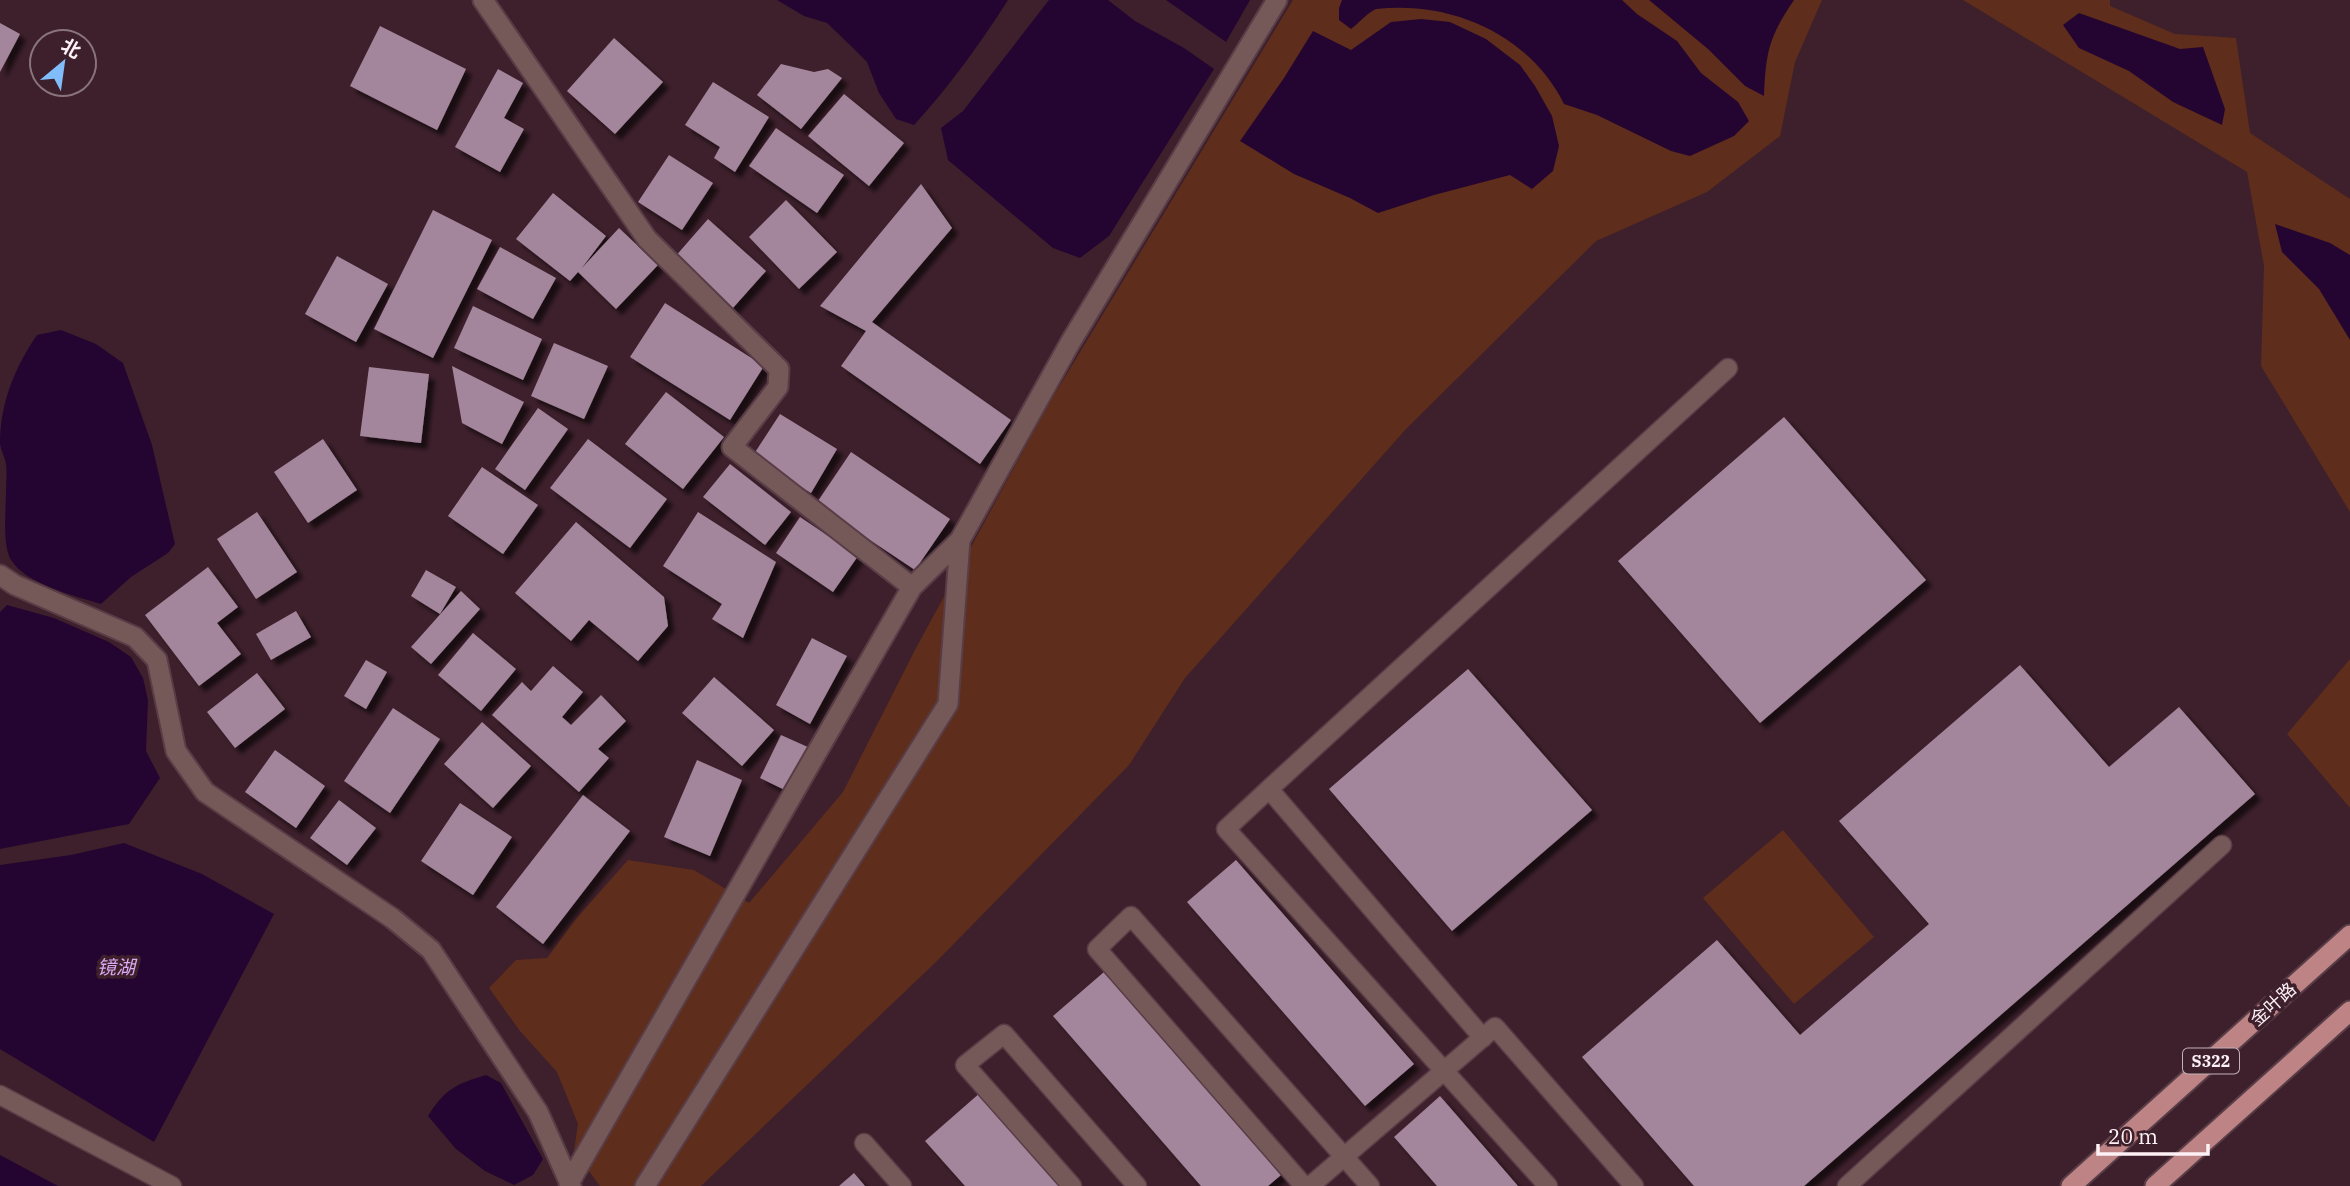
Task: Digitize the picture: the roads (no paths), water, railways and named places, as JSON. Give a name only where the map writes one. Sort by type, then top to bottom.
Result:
[{"type":"main road","name":"金叶路","points":[[2071,1186],[2350,935]]},
{"type":"main road","points":[[2155,1186],[2350,1011]]},
{"type":"street","points":[[483,0],[647,239],[779,369],[778,387],[732,447],[912,587]]},
{"type":"street","points":[[570,1184],[912,587],[960,540],[1070,343],[1277,0]]},
{"type":"street","points":[[645,1186],[948,704],[960,540]]},
{"type":"street","points":[[0,575],[15,585],[135,637],[157,660],[176,751],[205,792],[391,918],[431,950],[538,1112],[570,1184]]},
{"type":"lane","points":[[1548,1186],[1226,829],[1728,368]]},
{"type":"lane","points":[[1269,789],[1483,1038]]},
{"type":"lane","points":[[1847,1186],[2222,845]]},
{"type":"lane","points":[[1304,1186],[1097,949],[1131,916],[1370,1186]]},
{"type":"lane","points":[[1310,1186],[1495,1027],[1634,1186]]},
{"type":"lane","points":[[1072,1186],[965,1065],[1004,1034],[1137,1186]]},
{"type":"lane","points":[[0,1095],[172,1186]]},
{"type":"lane","points":[[864,1143],[902,1186]]},
{"type":"water","points":[[777,0],[1008,0],[964,65],[914,125],[896,119],[879,93],[867,62],[827,23],[804,16]]},
{"type":"water","points":[[1049,0],[1108,0],[1135,21],[1184,48],[1214,69],[1109,236],[1080,258],[1053,248],[948,160],[941,128],[963,111]]},
{"type":"water","points":[[1166,0],[1250,0],[1226,42]]},
{"type":"water","points":[[1342,0],[1622,0],[1637,14],[1677,41],[1701,73],[1738,102],[1749,121],[1734,136],[1690,156],[1671,151],[1597,115],[1564,104],[1550,80],[1532,60],[1511,42],[1487,28],[1461,17],[1405,8],[1376,9],[1351,29],[1339,20]]},
{"type":"water","points":[[1649,0],[1794,0],[1770,45],[1764,96],[1745,86],[1708,49]]},
{"type":"water","points":[[2079,13],[2180,49],[2203,47],[2225,109],[2222,125],[2173,102],[2129,71],[2079,48],[2063,25]]},
{"type":"water","points":[[1421,19],[1450,22],[1486,39],[1520,65],[1535,86],[1552,116],[1559,146],[1553,171],[1532,189],[1510,175],[1378,213],[1294,174],[1240,141],[1313,31],[1351,50],[1391,22]]},
{"type":"water","points":[[2275,224],[2330,243],[2350,255],[2350,340],[2319,289],[2282,252]]},
{"type":"water","points":[[61,330],[96,344],[123,363],[152,445],[175,544],[168,553],[131,577],[101,604],[65,593],[28,576],[11,560],[6,545],[6,467],[0,444],[6,400],[22,360],[37,335]]},
{"type":"water","points":[[7,605],[54,618],[109,642],[131,657],[143,678],[148,700],[146,751],[160,778],[129,824],[0,849],[0,612]]},
{"type":"water","name":"镜湖","points":[[124,843],[202,874],[274,914],[154,1142],[0,1049],[0,865],[71,855]]},
{"type":"water","points":[[486,1075],[501,1083],[543,1159],[533,1175],[514,1185],[485,1171],[456,1149],[428,1116],[440,1099],[452,1089]]},
{"type":"water","points":[[0,1155],[58,1186],[0,1186]]}]
